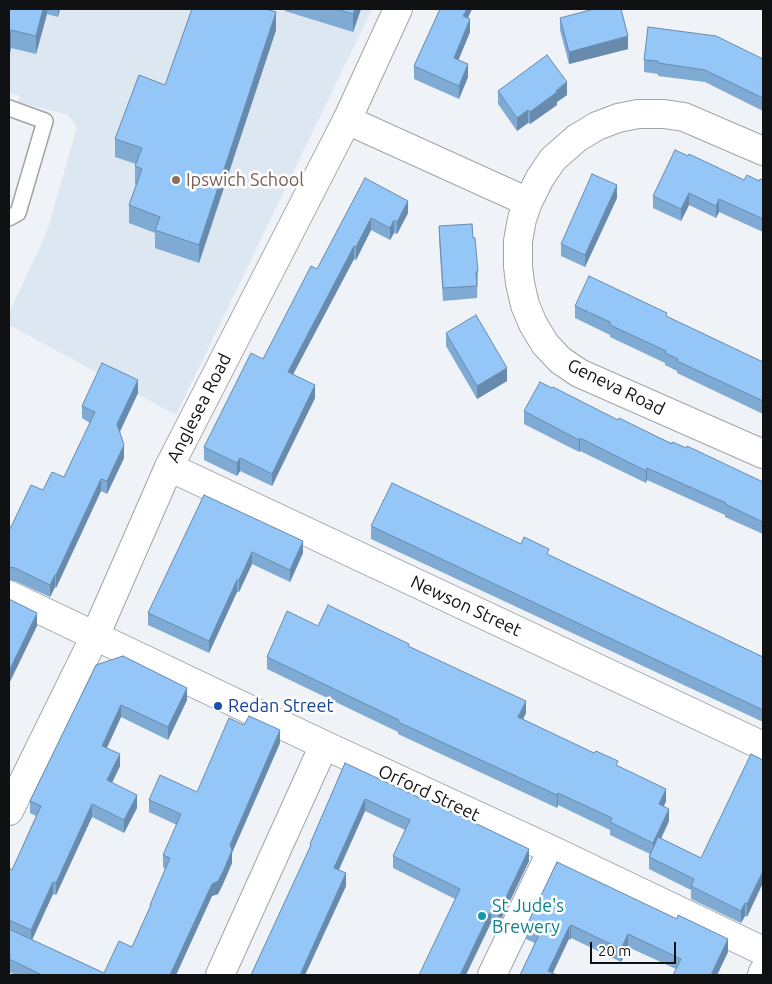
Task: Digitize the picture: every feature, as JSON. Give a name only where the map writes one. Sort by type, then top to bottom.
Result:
[{"type":"street","name":"Anglesea Road","points":[[9,811],[95,636],[169,467],[347,120],[398,9]]},
{"type":"street","name":"Geneva Road","points":[[763,152],[684,117],[664,114],[638,114],[618,118],[597,126],[576,138],[553,159],[540,178],[528,202],[518,240],[518,266],[525,305],[545,344],[560,360],[579,373],[763,454]]},
{"type":"street","points":[[347,120],[528,202]]},
{"type":"street","name":"Newson Street","points":[[169,467],[763,746]]},
{"type":"street","name":"Orford Street","points":[[9,595],[763,951]]},
{"type":"street","points":[[220,975],[324,745]]},
{"type":"street","points":[[492,975],[552,850]]},
{"type":"lane","points":[[9,108],[45,120],[18,213],[9,218]]},
{"type":"shaded area","name":"Ipswich School","points":[[9,9],[372,9],[176,415],[9,325],[9,313],[46,234],[77,127],[68,115],[18,102],[20,96],[9,93]]},
{"type":"building","points":[[9,9],[43,9],[36,36],[11,30],[9,39]]},
{"type":"building","points":[[192,9],[266,9],[276,12],[199,245],[155,230],[160,217],[129,205],[142,169],[135,166],[142,148],[115,139],[139,75],[165,85]]},
{"type":"building","points":[[336,9],[355,9],[353,14]]},
{"type":"building","points":[[440,9],[467,9],[463,16],[470,19],[454,58],[468,64],[459,86],[414,66]]},
{"type":"building","points":[[594,9],[621,9],[628,36],[569,52],[560,18]]},
{"type":"building","points":[[648,27],[716,36],[763,59],[763,98],[705,70],[644,60]]},
{"type":"building","points":[[547,55],[567,82],[530,112],[528,110],[517,118],[498,91]]},
{"type":"building","points":[[675,150],[688,156],[689,154],[744,180],[747,175],[759,181],[760,179],[763,180],[763,219],[719,199],[716,206],[689,193],[681,209],[653,196]]},
{"type":"building","points":[[592,174],[617,185],[585,255],[561,244]]},
{"type":"building","points":[[365,178],[408,201],[397,222],[394,220],[390,228],[371,218],[356,247],[354,246],[288,372],[315,385],[272,474],[240,458],[237,463],[204,447],[251,353],[263,359],[311,266],[317,269]]},
{"type":"building","points":[[472,224],[478,271],[476,272],[477,286],[443,288],[439,226]]},
{"type":"building","points":[[589,276],[667,313],[666,316],[763,362],[763,401],[677,361],[678,359],[665,353],[666,351],[610,325],[610,322],[575,306]]},
{"type":"building","points":[[476,315],[507,368],[477,386],[446,333]]},
{"type":"building","points":[[102,363],[138,380],[117,424],[124,445],[107,481],[101,479],[50,585],[9,567],[9,531],[31,485],[43,490],[52,472],[64,477],[95,412],[82,406]]},
{"type":"building","points":[[540,382],[618,420],[619,418],[672,444],[673,442],[686,448],[687,446],[763,482],[763,522],[726,503],[647,468],[646,471],[580,438],[579,440],[524,411]]},
{"type":"building","points":[[392,483],[521,544],[524,537],[549,549],[547,554],[763,657],[763,710],[371,526]]},
{"type":"building","points":[[204,495],[303,541],[290,570],[252,552],[209,641],[148,613]]},
{"type":"building","points":[[9,599],[37,613],[9,671]]},
{"type":"building","points":[[328,605],[409,644],[408,646],[526,701],[518,717],[594,753],[596,751],[618,761],[616,765],[666,789],[659,804],[669,809],[653,843],[610,822],[612,818],[558,793],[557,795],[398,722],[399,720],[267,657],[287,611],[318,626]]},
{"type":"building","points":[[123,656],[187,688],[168,727],[121,705],[102,746],[120,754],[107,780],[137,795],[124,820],[92,804],[56,883],[53,882],[31,930],[9,920],[9,868],[12,870],[41,806],[30,801],[96,665]]},
{"type":"building","points":[[249,716],[280,730],[230,845],[232,850],[223,872],[218,881],[212,884],[170,975],[39,975],[9,959],[9,929],[104,973],[119,941],[132,947],[170,858],[163,855],[181,814],[149,800],[160,775],[197,792],[229,718],[244,725]]},
{"type":"building","points":[[751,754],[763,760],[763,871],[747,904],[745,903],[741,911],[691,886],[694,879],[649,857],[658,837],[701,858]]},
{"type":"building","points":[[345,763],[529,849],[498,914],[491,910],[460,975],[419,975],[460,889],[393,856],[410,820],[365,799],[334,868],[346,873],[300,975],[251,975],[311,845]]},
{"type":"building","points":[[557,862],[677,919],[678,915],[728,939],[711,975],[673,975],[681,959],[628,934],[621,949],[571,925],[548,971],[557,975],[520,975],[540,933],[526,927]]},
{"type":"place","name":"Ipswich School","points":[[176,180]]},
{"type":"place","name":"Redan Street","points":[[218,706]]},
{"type":"place","name":"St Jude's Brewery","points":[[482,916]]}]
